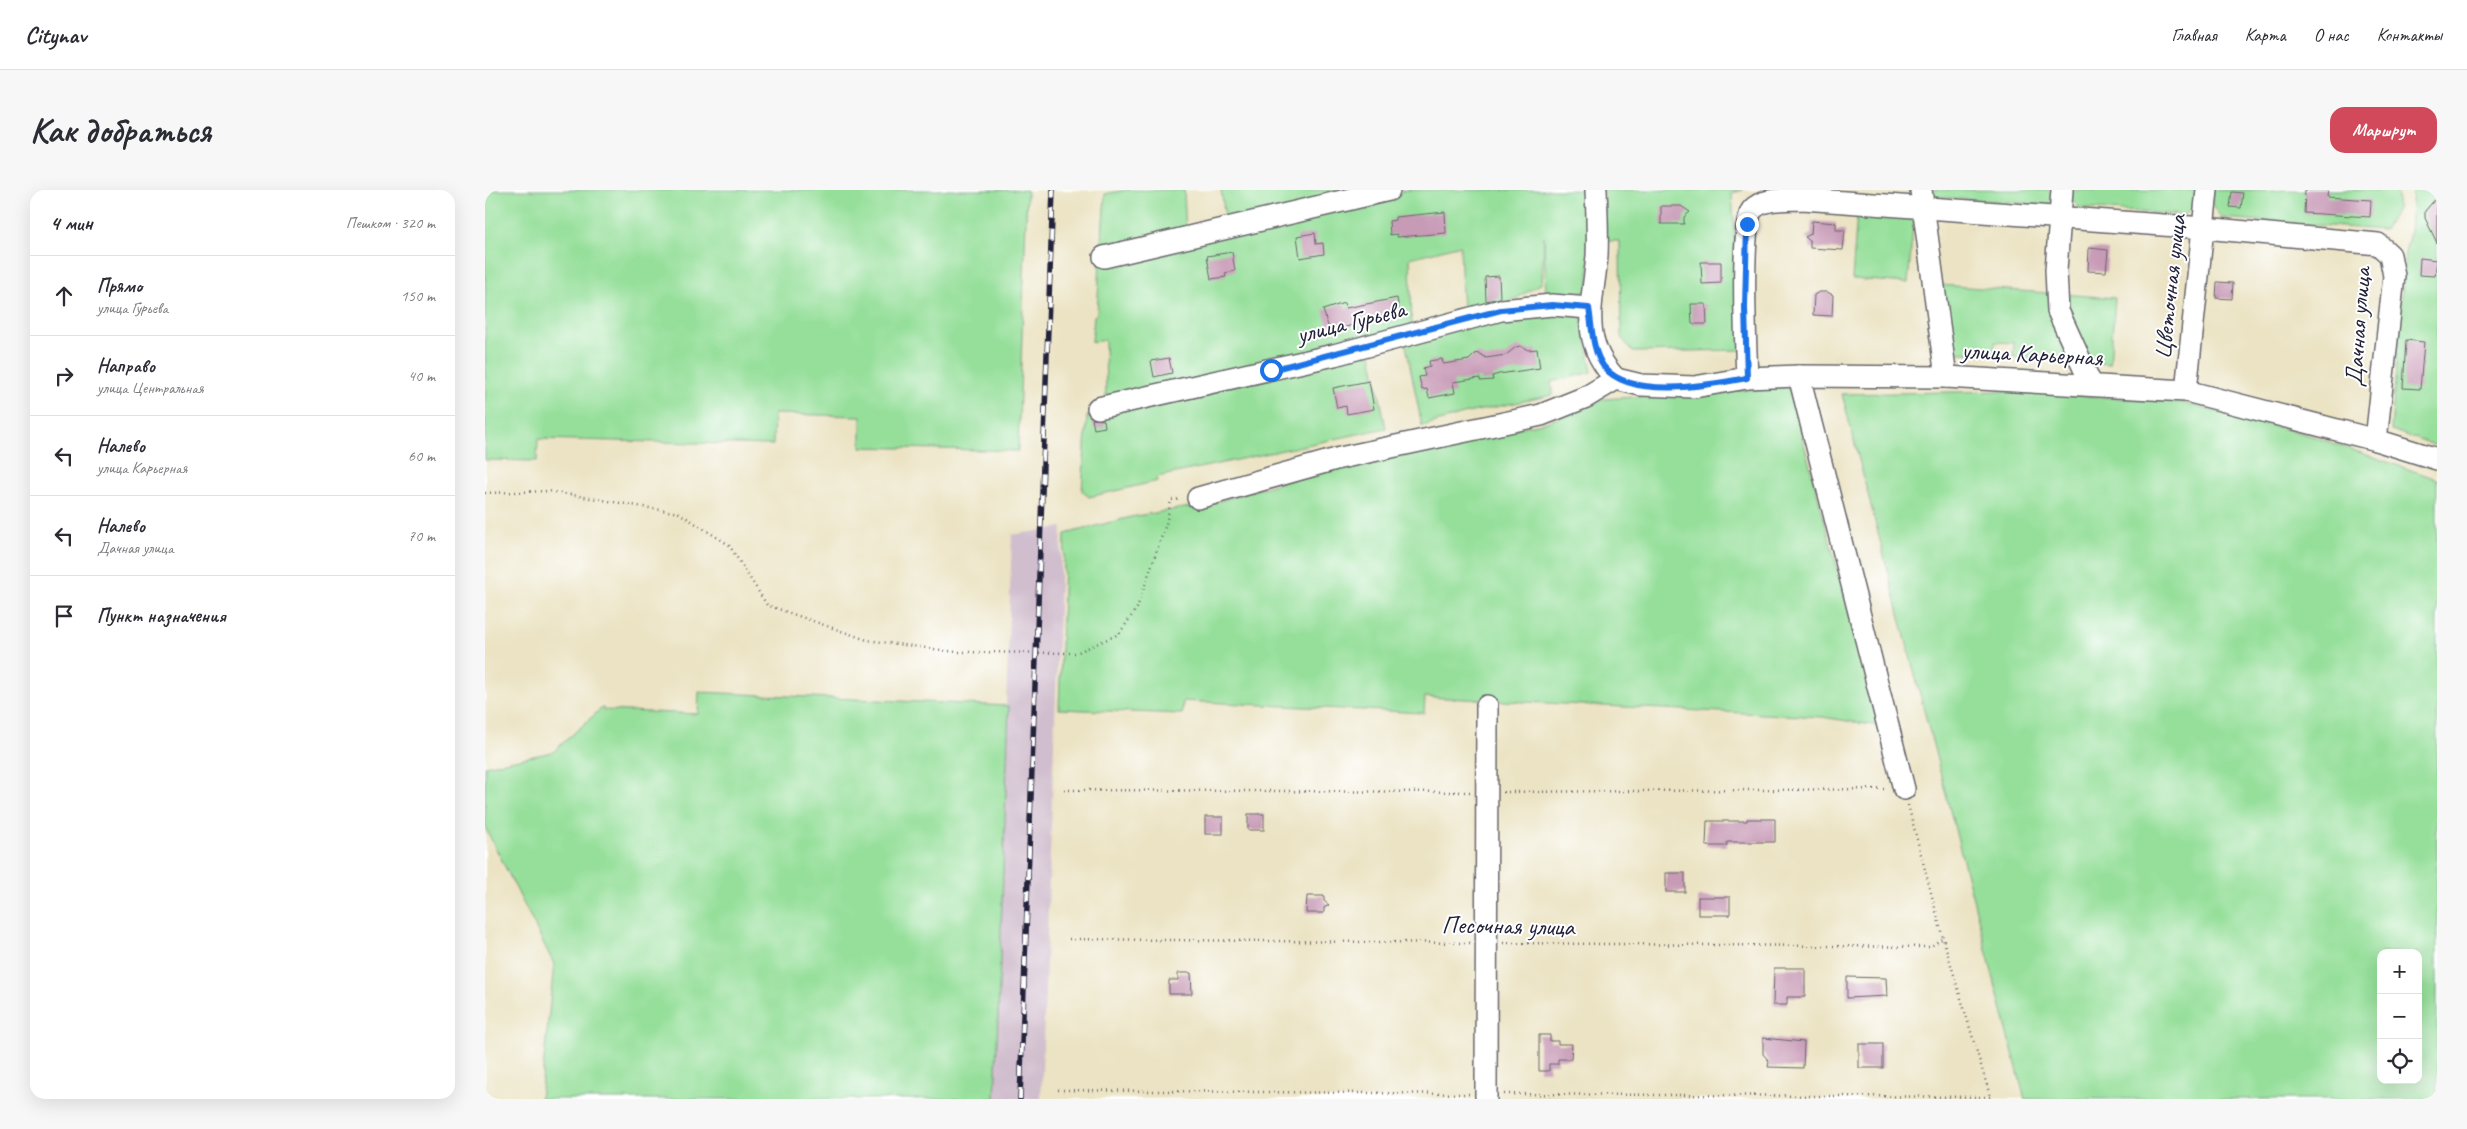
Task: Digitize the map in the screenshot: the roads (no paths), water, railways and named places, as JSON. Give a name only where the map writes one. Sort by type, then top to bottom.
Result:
[{"type":"street","points":[[1104,257],[1389,190]]},
{"type":"street","points":[[1198,498],[1339,458],[1541,415],[1585,397],[1616,379],[1603,366],[1595,349],[1589,308],[1595,274],[1598,239],[1596,190]]},
{"type":"street","points":[[2062,190],[2056,270],[2057,311],[2091,384]]},
{"type":"street","name":"Цветочная улица","points":[[2187,390],[2207,190]]},
{"type":"street","name":"Дачная улица","points":[[1747,378],[1745,308],[1747,224],[1751,211],[1762,202],[1803,199],[1921,199],[2060,219],[2204,228],[2378,244],[2391,255],[2394,276],[2377,440]]},
{"type":"street","points":[[1921,199],[1946,377]]},
{"type":"street","name":"улица Гурьева","points":[[1098,408],[1334,355],[1501,310],[1552,305],[1589,308]]},
{"type":"street","points":[[1799,376],[1904,789]]},
{"type":"street","name":"улица Карьерная","points":[[1616,379],[1641,385],[1694,387],[1747,378],[1799,376],[1946,377],[2187,390],[2377,440],[2437,459]]},
{"type":"street","points":[[1486,1097],[1487,706]]},
{"type":"railway","points":[[1020,1099],[1053,190]]}]
